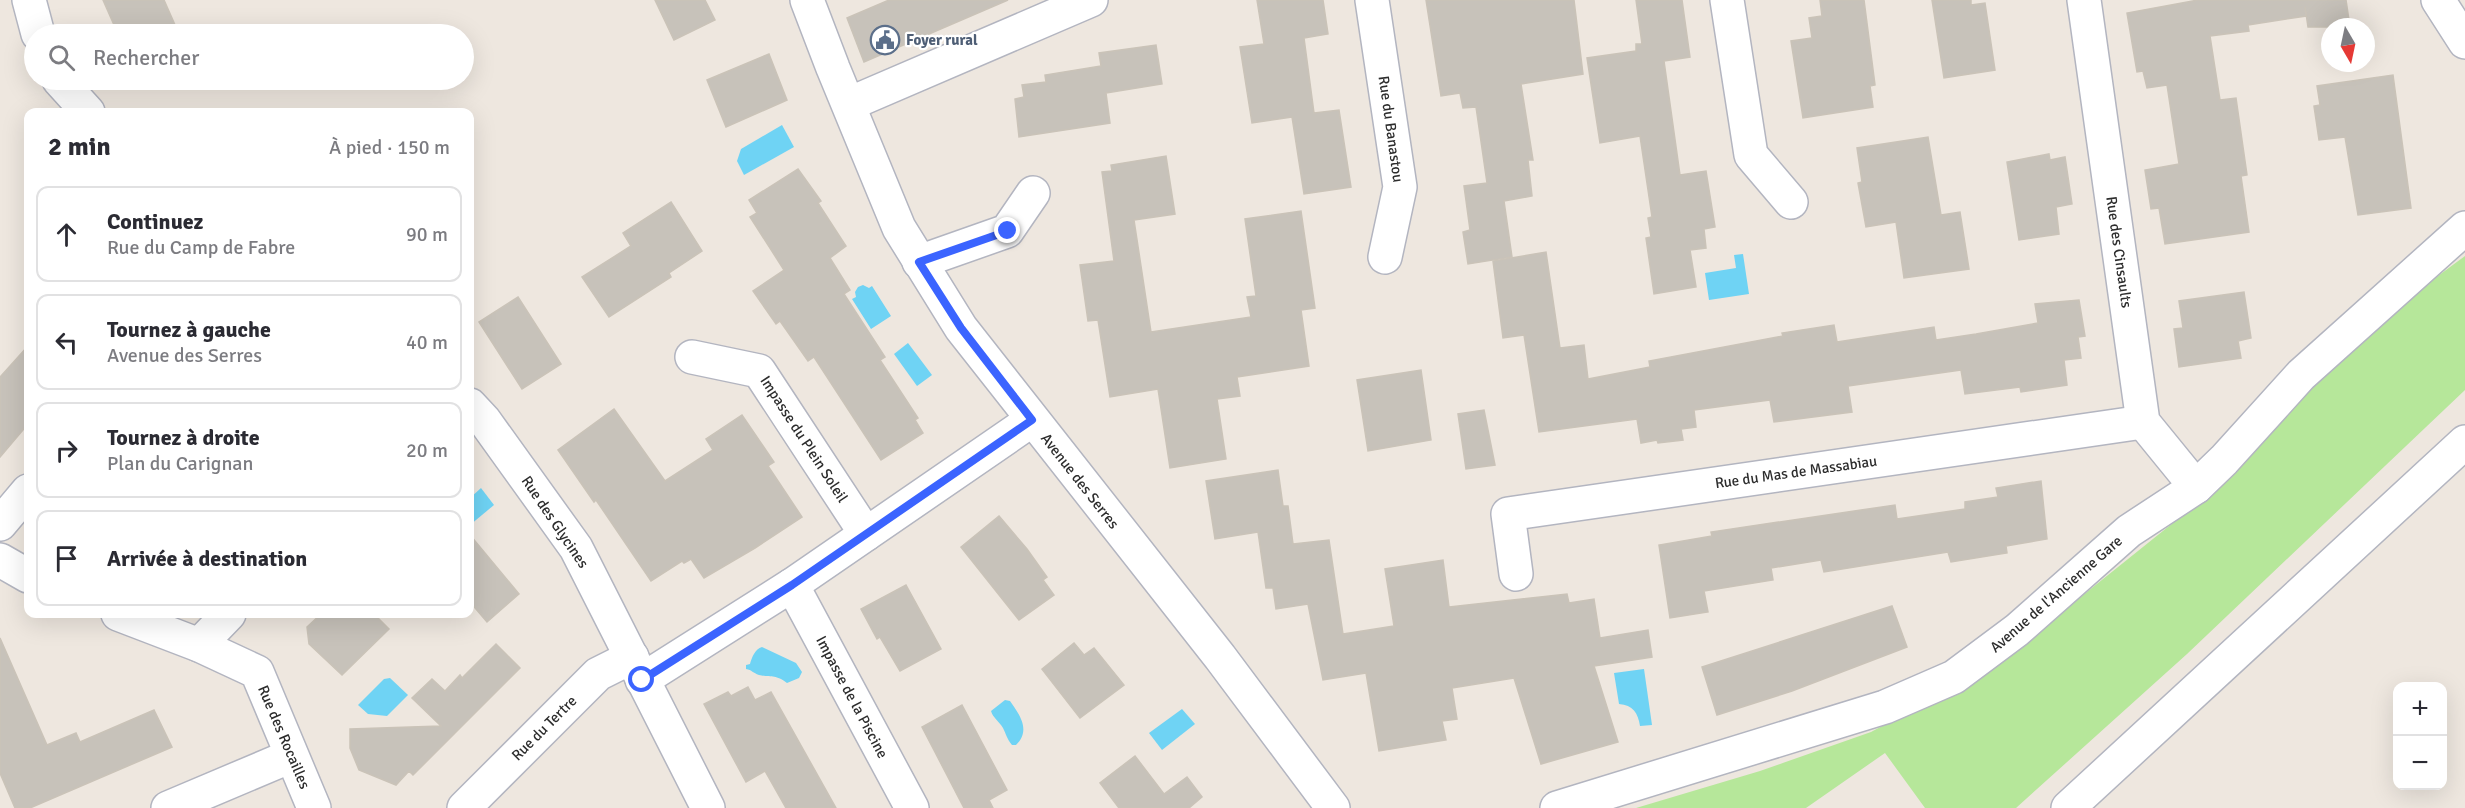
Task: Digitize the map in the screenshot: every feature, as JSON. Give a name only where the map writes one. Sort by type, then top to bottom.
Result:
[{"type":"street","points":[[29,0],[35,24]]},
{"type":"street","name":"Avenue des Serres","points":[[807,0],[899,228],[961,328],[1220,657],[1333,808]]},
{"type":"street","points":[[849,104],[1036,11],[1091,0]]},
{"type":"street","name":"Rue du Banastou","points":[[1372,0],[1400,187],[1385,257]]},
{"type":"street","points":[[1727,0],[1751,155],[1791,202]]},
{"type":"street","name":"Rue des Cinsaults","points":[[2084,0],[2143,422]]},
{"type":"street","points":[[2438,0],[2465,42]]},
{"type":"street","points":[[68,90],[84,108]]},
{"type":"street","points":[[919,262],[1008,231],[1033,194]]},
{"type":"street","name":"Avenue de l'Ancienne Gare","points":[[1557,808],[1885,707],[1954,677],[2017,630],[2129,531],[2196,487],[2224,460],[2301,375],[2465,228]]},
{"type":"street","name":"Impasse du Plein Soleil","points":[[692,357],[759,370],[866,534]]},
{"type":"street","name":"Rue des Glycines","points":[[474,409],[576,548],[708,808]]},
{"type":"street","name":"Rue du Tertre","points":[[464,808],[598,674],[637,668],[792,585],[1032,420]]},
{"type":"street","points":[[2143,422],[2196,487]]},
{"type":"street","name":"Rue du Mas de Massabiau","points":[[1516,574],[1508,514],[2143,422]]},
{"type":"street","points":[[2068,808],[2465,442]]},
{"type":"street","points":[[0,524],[24,496]]},
{"type":"street","points":[[0,560],[24,574]]},
{"type":"street","name":"Impasse de la Piscine","points":[[792,585],[912,808]]},
{"type":"street","name":"Rue des Rocailles","points":[[128,618],[199,645],[257,672],[314,808]]},
{"type":"street","points":[[199,645],[225,618]]},
{"type":"street","points":[[168,808],[291,756]]},
{"type":"green space","points":[[2465,256],[2465,390],[2187,654],[2016,808],[1925,808],[1885,753],[1806,808],[1636,808],[1760,771],[1871,732],[1996,665],[2219,486],[2290,409],[2408,298]]},
{"type":"water","points":[[782,125],[794,147],[744,175],[737,161],[741,149]]},
{"type":"water","points":[[1743,254],[1749,294],[1709,300],[1705,273],[1736,268],[1734,255]]},
{"type":"water","points":[[863,285],[869,288],[872,286],[891,316],[871,329],[852,299],[856,297],[855,292],[858,287]]},
{"type":"water","points":[[908,343],[932,375],[917,386],[894,354]]},
{"type":"water","points":[[481,488],[494,505],[474,522],[474,494]]},
{"type":"water","points":[[762,647],[796,663],[802,672],[799,678],[787,683],[776,677],[759,675],[746,669],[746,665],[750,664],[756,651]]},
{"type":"water","points":[[1644,669],[1652,725],[1640,726],[1634,710],[1619,704],[1614,673]]},
{"type":"water","points":[[390,678],[408,695],[387,716],[368,714],[358,705],[384,679]]},
{"type":"water","points":[[1005,700],[1010,701],[1022,723],[1023,734],[1016,745],[1010,743],[991,711]]},
{"type":"water","points":[[1182,709],[1195,724],[1162,750],[1149,733]]},
{"type":"building","points":[[103,0],[164,0],[175,24],[114,24]]},
{"type":"building","points":[[655,0],[705,0],[715,20],[674,40]]},
{"type":"building","name":"Foyer rural","points":[[889,0],[1008,0],[864,62],[847,18]]},
{"type":"building","points":[[1257,0],[1323,0],[1328,34],[1304,38],[1314,113],[1339,110],[1351,187],[1304,194],[1292,117],[1252,123],[1240,47],[1264,44]]},
{"type":"building","points":[[1426,0],[1574,0],[1583,74],[1521,84],[1533,160],[1528,160],[1532,196],[1504,201],[1512,257],[1468,264],[1463,232],[1470,230],[1464,186],[1487,183],[1476,107],[1463,108],[1460,93],[1441,96]]},
{"type":"building","points":[[1636,0],[1682,0],[1690,57],[1664,61],[1680,175],[1706,171],[1715,227],[1704,229],[1706,248],[1690,250],[1696,287],[1654,294],[1646,238],[1651,237],[1648,218],[1652,217],[1640,136],[1600,143],[1587,58],[1636,51],[1636,44],[1642,44]]},
{"type":"building","points":[[1820,0],[1864,0],[1875,85],[1870,86],[1873,107],[1803,118],[1791,41],[1812,38],[1809,18],[1822,16]]},
{"type":"building","points":[[1932,0],[1971,0],[1971,5],[1985,3],[1995,70],[1944,78]]},
{"type":"building","points":[[2198,0],[2346,0],[2349,18],[2321,18],[2321,27],[2308,27],[2305,7],[2306,16],[2248,25],[2249,31],[2210,36],[2220,100],[2236,98],[2247,175],[2241,176],[2249,232],[2165,244],[2159,208],[2151,209],[2145,170],[2179,164],[2167,85],[2147,88],[2143,71],[2137,72],[2127,13]]},
{"type":"building","points":[[1156,45],[1162,84],[1106,93],[1110,123],[1019,137],[1015,99],[1024,97],[1022,85],[1046,82],[1045,75],[1101,66],[1099,53]]},
{"type":"building","points":[[769,54],[787,100],[726,127],[707,80]]},
{"type":"building","points":[[2393,75],[2411,208],[2358,215],[2345,137],[2319,140],[2314,106],[2320,105],[2317,86]]},
{"type":"building","points":[[1928,137],[1941,215],[1960,212],[1969,269],[1904,278],[1896,222],[1866,227],[1858,183],[1862,182],[1857,148]]},
{"type":"building","points":[[2049,154],[2050,160],[2065,157],[2072,204],[2056,207],[2059,234],[2019,240],[2007,162]]},
{"type":"building","points":[[1166,156],[1175,214],[1134,220],[1151,332],[1251,317],[1247,297],[1256,296],[1245,219],[1301,211],[1315,308],[1301,310],[1309,366],[1237,377],[1240,396],[1217,399],[1226,459],[1170,468],[1158,389],[1110,397],[1098,320],[1088,321],[1080,265],[1114,261],[1102,172],[1112,171],[1111,165]]},
{"type":"building","points":[[798,169],[821,201],[818,203],[846,246],[830,258],[850,290],[844,294],[885,357],[880,360],[918,418],[915,420],[923,433],[881,460],[814,357],[808,361],[780,321],[776,324],[753,291],[784,270],[750,217],[757,213],[749,200]]},
{"type":"building","points":[[671,202],[702,251],[669,273],[671,277],[609,317],[582,277],[631,246],[623,233]]},
{"type":"building","points":[[1546,252],[1560,348],[1584,345],[1588,379],[1650,367],[1649,361],[1783,336],[1782,333],[1834,325],[1837,342],[1934,327],[1936,340],[1976,334],[2038,323],[2035,304],[2079,300],[2085,336],[2078,337],[2081,358],[2064,360],[2067,385],[2021,392],[2020,387],[1965,394],[1961,370],[1848,386],[1852,412],[1774,422],[1770,400],[1694,410],[1696,427],[1681,429],[1683,440],[1658,443],[1657,440],[1641,443],[1637,419],[1539,432],[1524,335],[1503,338],[1493,261]]},
{"type":"building","points":[[2244,292],[2251,338],[2238,341],[2241,358],[2179,367],[2174,329],[2183,328],[2179,301]]},
{"type":"building","points":[[518,297],[561,364],[522,389],[479,322]]},
{"type":"building","points":[[24,350],[24,429],[0,457],[0,377]]},
{"type":"building","points":[[1421,370],[1431,440],[1368,451],[1357,380]]},
{"type":"building","points":[[614,409],[665,481],[713,450],[706,439],[742,415],[774,462],[768,466],[802,517],[704,578],[691,559],[684,563],[682,561],[651,581],[596,500],[594,502],[558,450]]},
{"type":"building","points":[[1484,410],[1495,465],[1466,469],[1458,414]]},
{"type":"building","points":[[1278,470],[1283,506],[1288,506],[1293,544],[1329,540],[1343,634],[1394,626],[1385,569],[1443,560],[1449,607],[1567,594],[1569,603],[1594,599],[1600,638],[1648,630],[1652,657],[1594,666],[1618,742],[1541,764],[1514,678],[1452,688],[1457,719],[1442,721],[1446,740],[1379,751],[1366,673],[1323,680],[1308,604],[1276,609],[1273,588],[1266,588],[1258,532],[1215,539],[1206,481]]},
{"type":"building","points":[[2041,481],[2047,539],[2006,546],[2007,553],[1951,562],[1948,552],[1824,572],[1821,560],[1771,568],[1773,580],[1704,591],[1708,612],[1670,618],[1659,545],[1712,536],[1711,532],[1895,505],[1897,519],[1965,509],[1965,502],[1998,497],[1996,488]]},
{"type":"building","points":[[999,516],[1047,577],[1043,580],[1054,595],[1019,620],[961,547]]},
{"type":"building","points":[[474,540],[519,594],[487,622],[474,607]]},
{"type":"building","points":[[906,585],[941,649],[900,671],[880,637],[877,639],[861,609]]},
{"type":"building","points":[[1892,606],[1907,647],[1792,691],[1717,715],[1702,667]]},
{"type":"building","points":[[317,618],[378,618],[389,629],[342,675],[309,644],[307,627]]},
{"type":"building","points":[[0,638],[47,745],[76,733],[80,742],[154,710],[172,747],[30,808],[15,808],[0,773]]},
{"type":"building","points":[[1074,643],[1084,655],[1094,648],[1124,685],[1080,718],[1042,669]]},
{"type":"building","points":[[496,644],[520,668],[413,775],[409,771],[396,785],[359,770],[350,748],[350,729],[441,726],[412,698],[432,679],[445,691],[460,675],[462,678]]},
{"type":"building","points":[[748,687],[755,700],[771,692],[836,808],[786,808],[765,771],[746,782],[704,704],[728,692],[731,696]]},
{"type":"building","points":[[962,705],[1007,790],[989,800],[993,808],[964,808],[922,727]]},
{"type":"building","points":[[1135,756],[1164,794],[1187,777],[1202,797],[1189,808],[1119,808],[1100,783]]},
{"type":"place","name":"Foyer rural","points":[[885,40]]},
{"type":"route","points":[[642,680],[792,585],[1032,420],[961,328],[919,262],[1008,231]]}]
